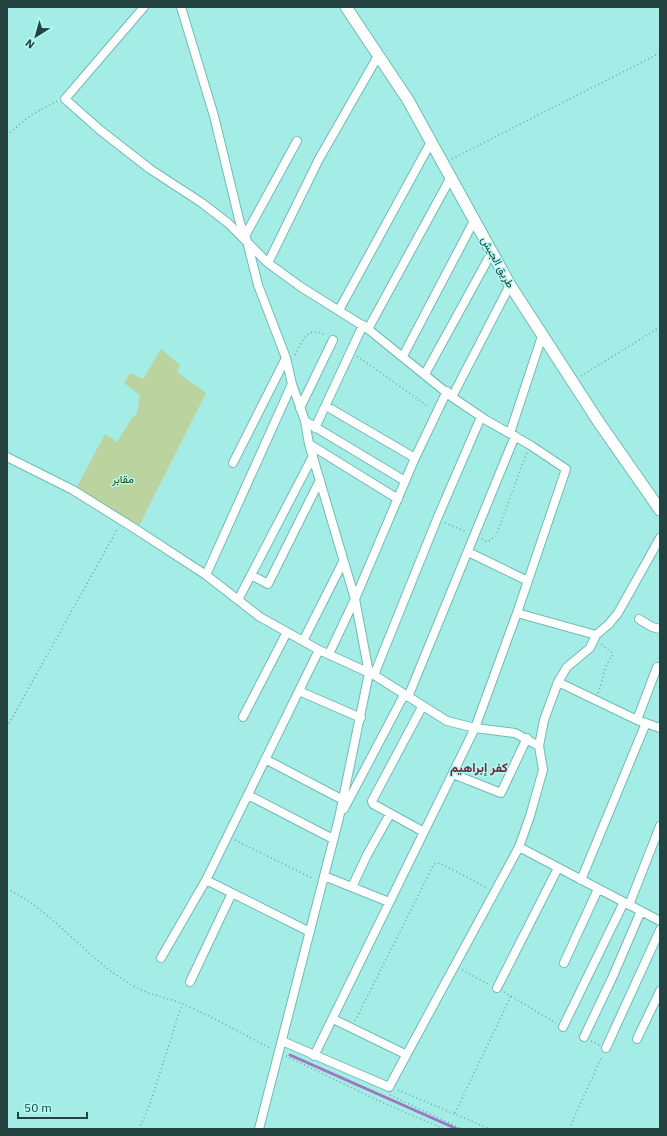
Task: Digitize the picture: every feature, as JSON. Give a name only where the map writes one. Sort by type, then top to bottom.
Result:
[{"type":"main road","name":"طريق الجيش","points":[[346,7],[408,100],[475,219],[510,285],[542,336],[660,510]]},
{"type":"street","points":[[144,7],[65,99],[100,130],[150,169],[202,203],[246,239],[268,263],[301,287],[365,327],[449,394],[481,417],[512,434],[566,469],[517,613],[475,728],[314,1056]]},
{"type":"street","points":[[181,7],[214,116],[240,223],[246,239],[258,285],[286,358],[292,384],[304,420],[309,444],[355,599],[372,674]]},
{"type":"street","points":[[268,263],[319,159],[378,56]]},
{"type":"street","points":[[246,239],[297,141]]},
{"type":"street","points":[[339,310],[431,142]]},
{"type":"street","points":[[315,428],[351,352],[451,176]]},
{"type":"street","points":[[403,356],[475,219]]},
{"type":"street","points":[[425,374],[492,252]]},
{"type":"street","points":[[329,654],[355,599],[415,458],[437,412],[449,394],[510,285]]},
{"type":"street","points":[[338,818],[406,696],[468,552],[512,434],[542,336]]},
{"type":"street","points":[[300,408],[333,340]]},
{"type":"street","points":[[233,463],[286,358]]},
{"type":"street","points":[[206,574],[292,384]]},
{"type":"street","points":[[326,406],[415,458]]},
{"type":"street","points":[[259,1129],[343,800],[372,674],[481,417]]},
{"type":"street","points":[[304,420],[315,428],[406,481]]},
{"type":"street","points":[[309,444],[398,499]]},
{"type":"street","points":[[238,600],[313,456]]},
{"type":"street","points":[[7,457],[73,490],[206,574],[260,616],[319,650],[372,674],[422,707],[447,721],[475,728],[502,731],[527,738],[539,746]]},
{"type":"street","points":[[251,575],[268,584],[320,480]]},
{"type":"street","points":[[282,1041],[314,1056],[388,1086],[519,847],[530,816],[543,770],[539,746],[544,720],[558,682],[567,667],[586,653],[595,638],[618,613],[660,538]]},
{"type":"street","points":[[468,552],[528,581]]},
{"type":"street","points":[[303,641],[344,562]]},
{"type":"street","points":[[517,613],[595,638]]},
{"type":"street","points":[[639,619],[652,627],[660,629]]},
{"type":"street","points":[[243,716],[287,632]]},
{"type":"street","points":[[161,958],[206,880],[319,650]]},
{"type":"street","points":[[638,720],[657,667]]},
{"type":"street","points":[[558,682],[646,724],[660,728]]},
{"type":"street","points":[[299,691],[361,718]]},
{"type":"street","points":[[422,707],[372,802],[390,814],[424,832]]},
{"type":"street","points":[[581,880],[646,724]]},
{"type":"street","points":[[453,774],[501,793],[527,738]]},
{"type":"street","points":[[265,759],[343,800]]},
{"type":"street","points":[[248,795],[333,839]]},
{"type":"street","points":[[352,887],[367,855],[390,814]]},
{"type":"street","points":[[563,1027],[626,904],[660,826]]},
{"type":"street","points":[[519,847],[660,921]]},
{"type":"street","points":[[497,988],[558,868]]},
{"type":"street","points":[[206,880],[310,932]]},
{"type":"street","points":[[323,880],[352,887],[389,902]]},
{"type":"street","points":[[564,963],[598,889]]},
{"type":"street","points":[[190,982],[232,893]]},
{"type":"street","points":[[584,1037],[613,976],[641,911]]},
{"type":"street","points":[[606,1048],[660,930]]},
{"type":"street","points":[[637,1039],[660,991]]},
{"type":"street","points":[[333,1019],[405,1054]]},
{"type":"path","points":[[443,164],[660,53]]},
{"type":"path","points":[[7,135],[42,108],[65,99]]},
{"type":"path","points":[[572,381],[660,327]]},
{"type":"path","points":[[288,368],[304,337],[308,333],[315,331],[333,340]]},
{"type":"path","points":[[351,352],[437,412]]},
{"type":"path","points":[[7,727],[122,521]]},
{"type":"path","points":[[595,638],[613,655],[603,672],[603,682],[596,699]]},
{"type":"path","points":[[227,836],[323,880]]},
{"type":"path","points":[[352,1029],[434,864],[440,863],[495,892]]},
{"type":"path","points":[[7,889],[15,892],[56,923],[94,958],[131,985],[155,996],[182,1004],[379,1101],[444,1129]]},
{"type":"path","points":[[455,966],[511,995],[563,1027]]},
{"type":"path","points":[[455,1113],[511,995]]},
{"type":"path","points":[[139,1129],[150,1104],[182,1004]]},
{"type":"path","points":[[569,1129],[606,1048],[584,1037]]},
{"type":"path","points":[[388,1086],[490,1129]]},
{"type":"green space","name":"مقابر","points":[[161,349],[180,365],[177,372],[206,393],[136,532],[73,494],[105,434],[117,442],[132,418],[137,414],[140,395],[124,383],[130,373],[143,379]]},
{"type":"waterway","points":[[290,1055],[457,1129]]},
{"type":"district","name":"كفر إبراهيم","points":[[479,767]]}]
